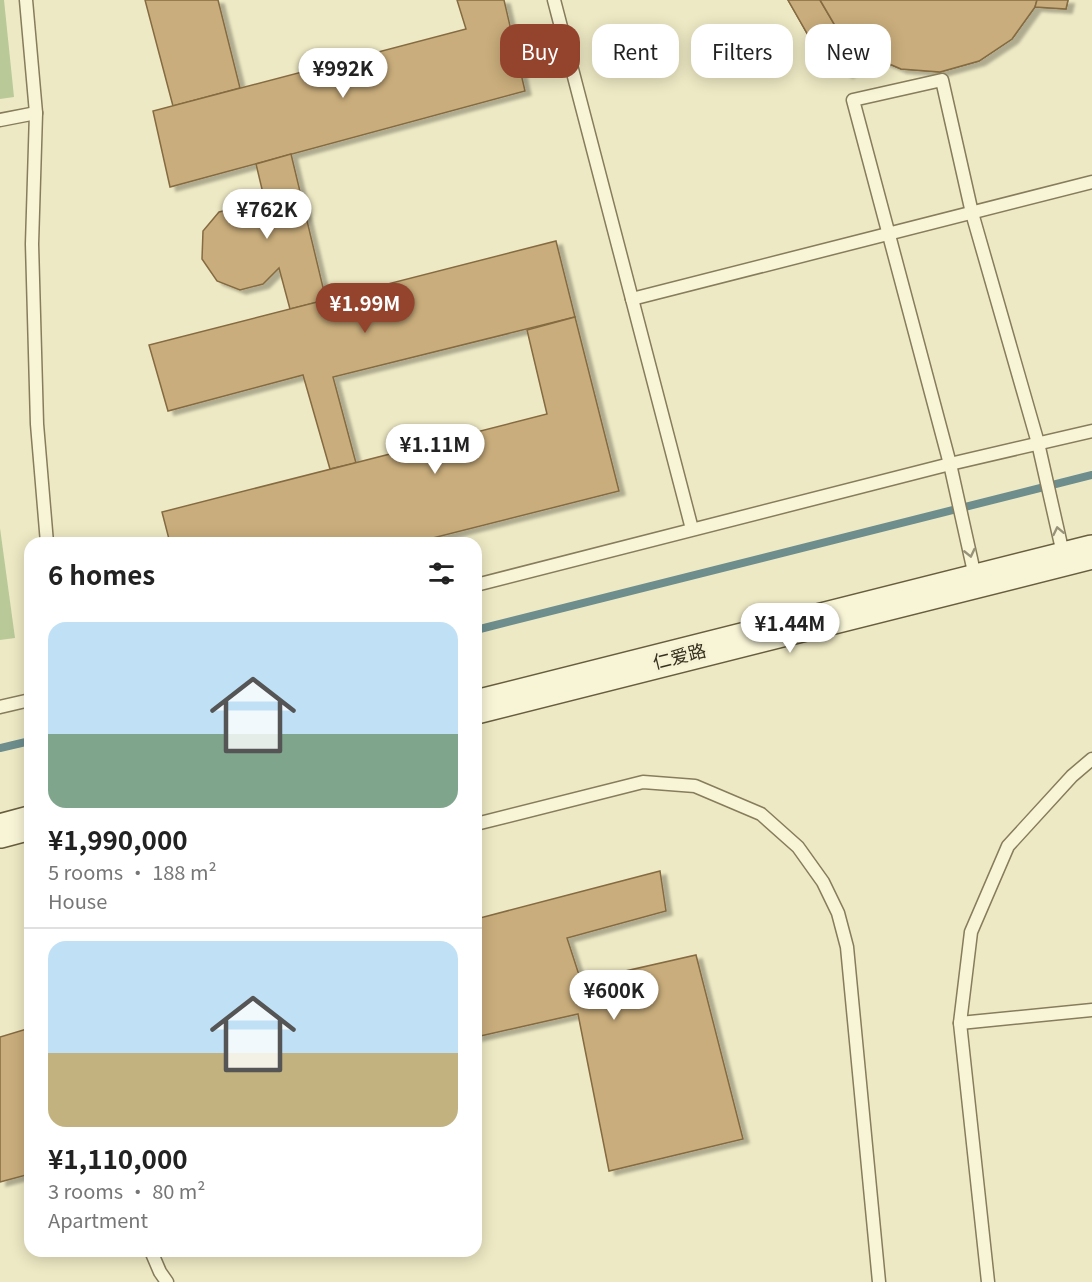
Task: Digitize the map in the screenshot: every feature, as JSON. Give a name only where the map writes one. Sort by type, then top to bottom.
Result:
[{"type":"main road","name":"仁爱路","points":[[482,705],[1078,556]]},
{"type":"main road","points":[[0,831],[24,825]]},
{"type":"lane","points":[[26,0],[36,113],[33,280],[37,424],[46,537]]},
{"type":"lane","points":[[554,0],[692,529]]},
{"type":"lane","points":[[976,581],[950,464],[853,100],[942,80],[972,213],[1038,444],[1052,503],[1078,556]]},
{"type":"lane","points":[[0,120],[36,113]]},
{"type":"lane","points":[[632,299],[1092,182]]},
{"type":"lane","points":[[482,583],[1092,430]]},
{"type":"lane","points":[[0,707],[24,701]]},
{"type":"lane","points":[[988,1282],[960,1023],[971,932],[1008,846],[1072,776],[1092,759]]},
{"type":"lane","points":[[482,822],[643,782],[695,786],[761,814],[798,847],[823,882],[838,913],[848,947],[879,1282]]},
{"type":"lane","points":[[960,1023],[1092,1010]]},
{"type":"lane","points":[[154,1257],[167,1282]]},
{"type":"green space","points":[[0,0],[4,0],[14,97],[0,99]]},
{"type":"green space","points":[[0,528],[15,638],[0,640]]},
{"type":"building","points":[[145,0],[218,0],[240,88],[173,106]]},
{"type":"building","points":[[457,0],[504,0],[510,24],[500,24],[500,78],[522,78],[525,91],[170,187],[153,111],[466,29]]},
{"type":"building","points":[[788,0],[1068,0],[1066,9],[1035,7],[1012,39],[979,61],[940,72],[901,69],[891,65],[891,24],[805,24],[805,30]]},
{"type":"building","points":[[788,0],[820,0],[834,24],[805,24],[805,30]]},
{"type":"building","points":[[820,0],[1037,0],[1035,7],[1012,39],[979,61],[940,72],[901,69],[891,65],[891,24],[834,24]]},
{"type":"building","points":[[1037,0],[1068,0],[1066,9],[1035,7]]},
{"type":"building","points":[[291,154],[326,300],[290,309],[279,268],[263,284],[240,290],[217,281],[202,259],[203,231],[219,212],[245,206],[267,210],[256,164]]},
{"type":"building","points":[[556,241],[575,317],[333,377],[356,463],[330,469],[303,375],[168,411],[149,345]]},
{"type":"building","points":[[575,317],[619,491],[437,537],[168,537],[162,512],[547,414],[527,330]]},
{"type":"building","points":[[660,871],[666,911],[567,938],[581,981],[696,955],[743,1139],[609,1171],[578,1014],[482,1036],[482,917]]},
{"type":"building","points":[[24,1030],[24,1176],[0,1182],[0,1037]]},
{"type":"waterway","points":[[482,628],[1092,475]]},
{"type":"waterway","points":[[0,748],[24,742]]}]
